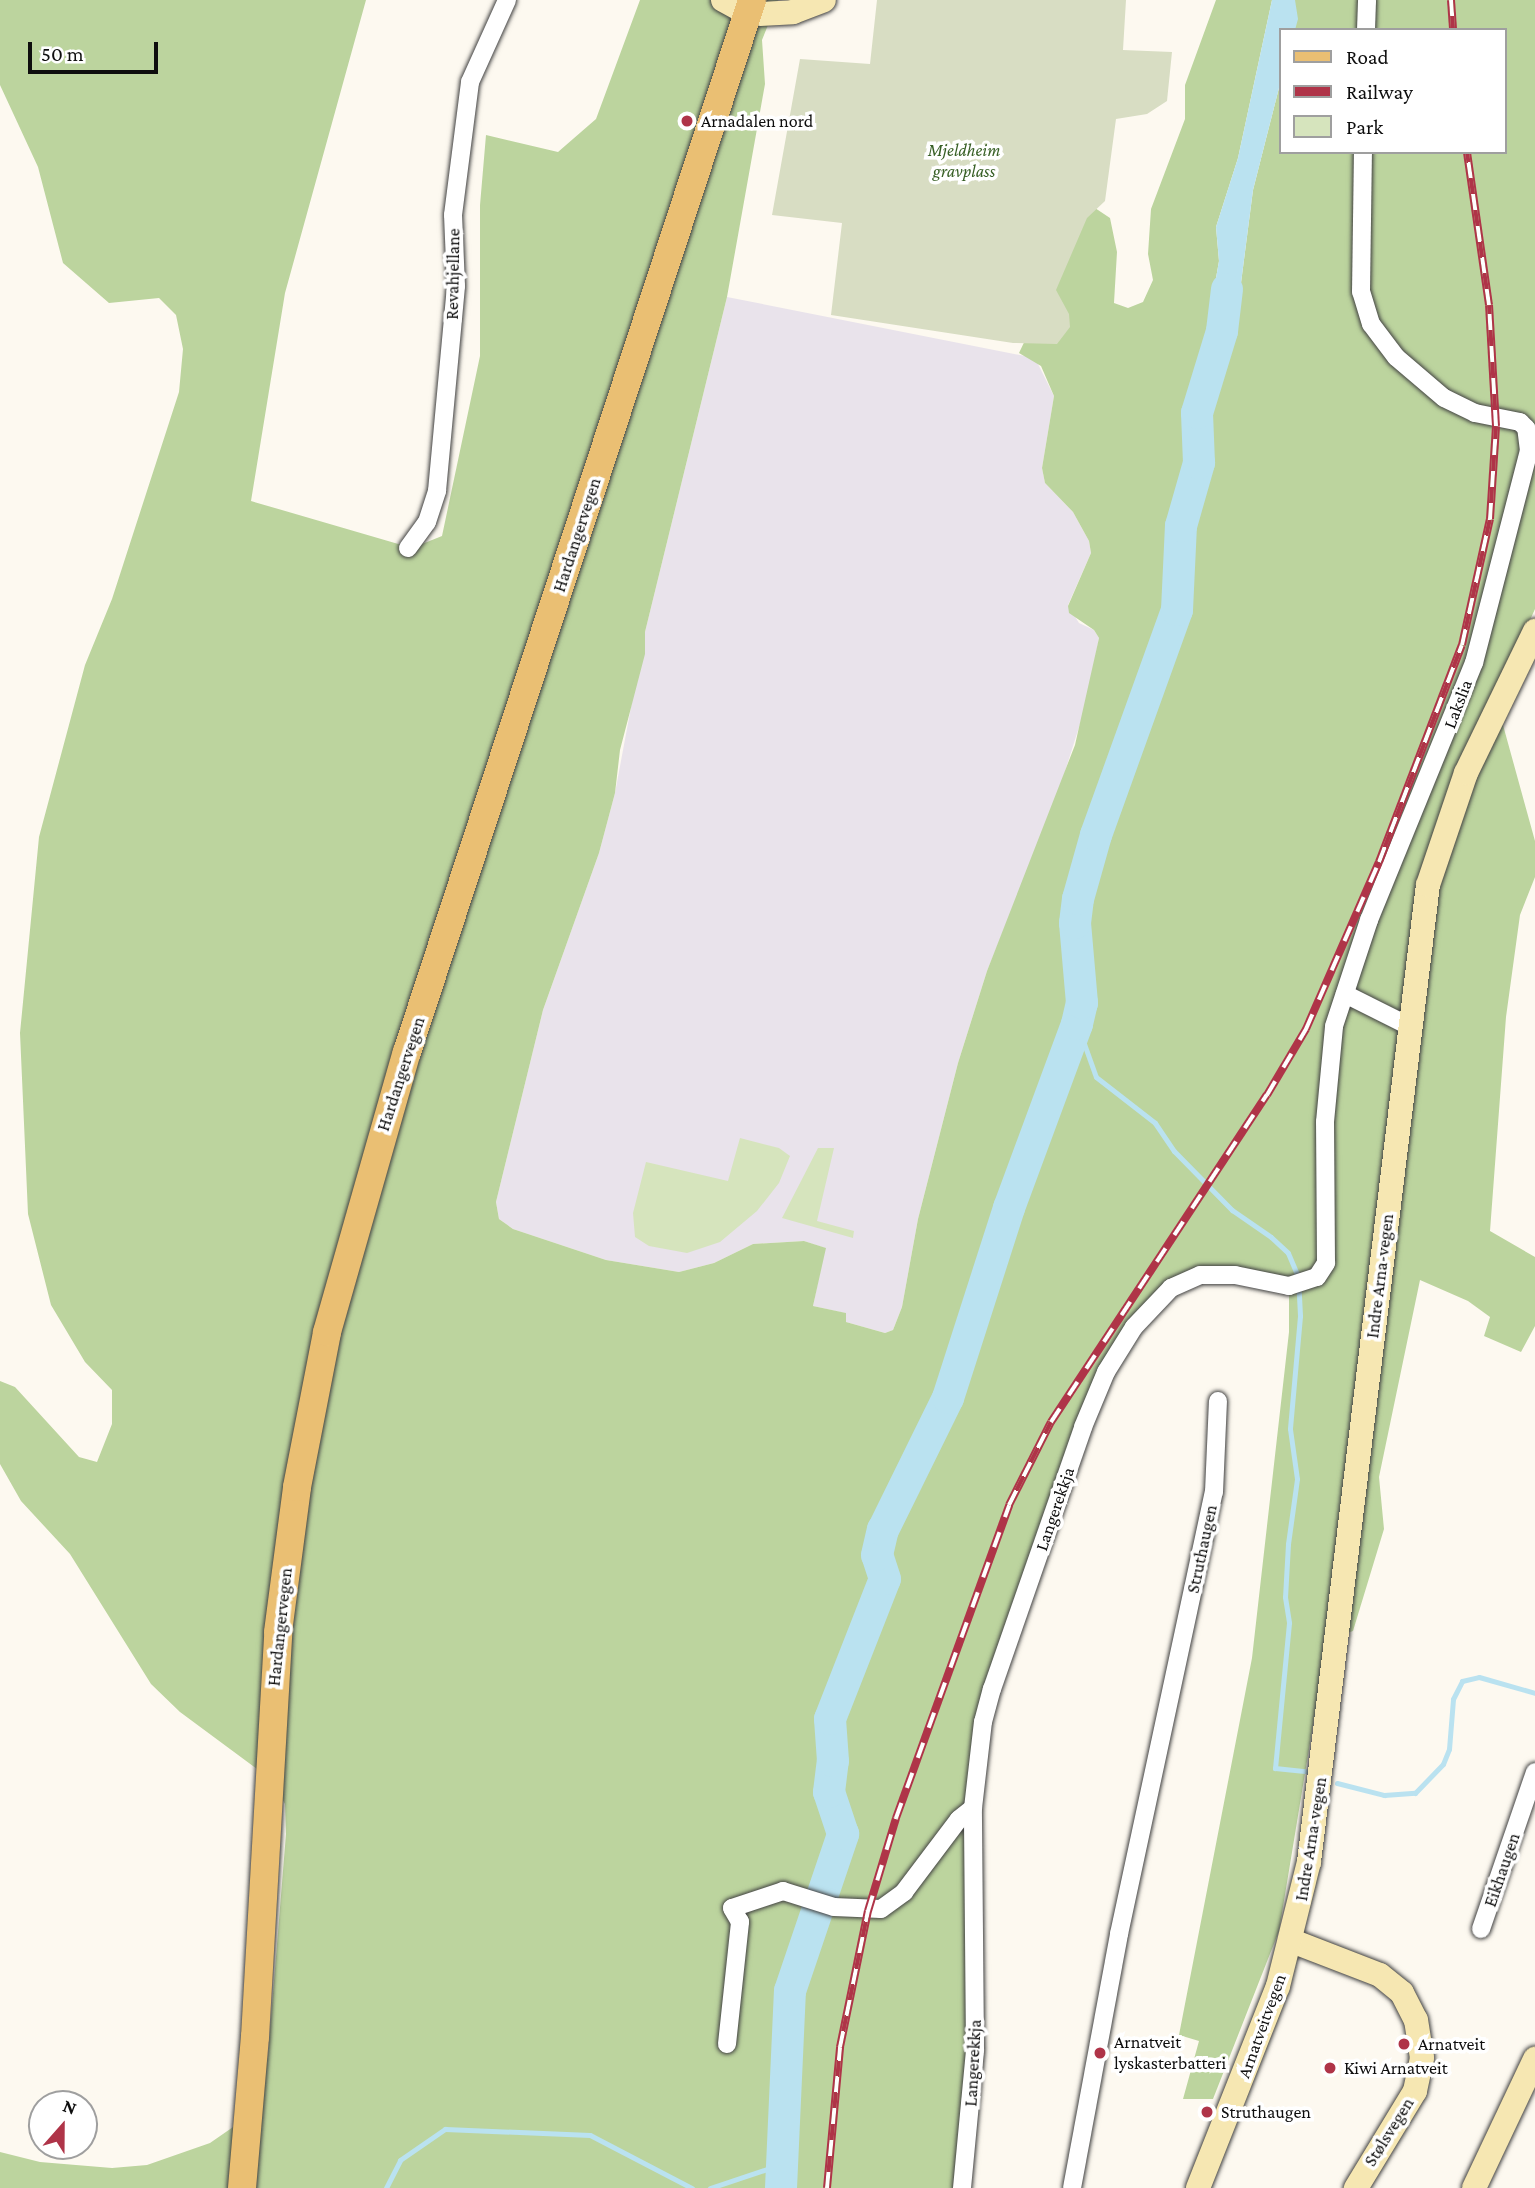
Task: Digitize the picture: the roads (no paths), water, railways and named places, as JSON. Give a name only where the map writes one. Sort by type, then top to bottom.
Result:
[{"type":"main road","points":[[743,5],[793,12],[824,0]]},
{"type":"main road","name":"Hardangervegen","points":[[242,2188],[255,2037],[278,1632],[296,1487],[327,1332],[403,1065],[743,5]]},
{"type":"main road","name":"Indre Arna-vegen","points":[[1292,1941],[1322,1769],[1421,921],[1440,842],[1466,773],[1535,631]]},
{"type":"main road","name":"Arnatveitvegen","points":[[1198,2188],[1292,1941]]},
{"type":"main road","name":"Stølsvegen","points":[[1292,1941],[1380,1975],[1402,1993],[1416,2020],[1422,2058],[1415,2091],[1356,2188]]},
{"type":"main road","points":[[1474,2188],[1535,2059]]},
{"type":"street","name":"Revahjellane","points":[[408,548],[427,522],[438,491],[456,286],[453,215],[467,97],[477,60],[507,0]]},
{"type":"street","points":[[1366,28],[1367,0]]},
{"type":"street","name":"Lakslia","points":[[1345,994],[1368,920],[1455,714],[1490,616],[1529,451],[1526,428],[1461,408],[1424,383],[1380,338],[1367,317],[1360,265],[1363,154]]},
{"type":"street","points":[[1345,994],[1409,1026]]},
{"type":"street","name":"Langerekkja","points":[[962,2188],[975,2050],[973,1808],[983,1722],[992,1689],[1083,1427],[1119,1349],[1171,1288],[1200,1275],[1235,1275],[1289,1286],[1309,1281],[1322,1271],[1329,1239],[1328,1067],[1334,1026],[1345,994]]},
{"type":"street","name":"Struthaugen","points":[[1072,2188],[1119,1934],[1214,1492],[1218,1401]]},
{"type":"street","name":"Eikhaugen","points":[[1481,1928],[1535,1772]]},
{"type":"street","points":[[727,2044],[740,1922],[732,1908],[783,1891],[834,1907],[868,1911],[893,1902],[959,1819],[973,1808]]},
{"type":"water","points":[[1272,0],[1295,0],[1298,19],[1296,28],[1280,28],[1280,84],[1253,190],[1237,314],[1230,331],[1222,331],[1214,328],[1210,312],[1219,261],[1216,227],[1238,158]]},
{"type":"waterway","points":[[781,2188],[790,1991],[843,1834],[829,1792],[833,1761],[830,1719],[885,1579],[877,1555],[883,1530],[948,1398],[1009,1208],[1077,1024],[1082,1003],[1075,923],[1078,899],[1096,835],[1177,610],[1181,526],[1199,463],[1197,413],[1222,331],[1227,289]]},
{"type":"waterway","points":[[1077,1024],[1096,1077],[1155,1123],[1174,1151],[1232,1210],[1271,1237],[1288,1253],[1298,1276],[1300,1316],[1290,1429],[1297,1479],[1288,1544],[1285,1597],[1289,1623],[1275,1768],[1312,1772]]},
{"type":"waterway","points":[[1337,1783],[1384,1795],[1415,1793],[1443,1764],[1449,1749],[1453,1699],[1462,1681],[1479,1677],[1535,1693]]},
{"type":"waterway","points":[[386,2188],[400,2160],[445,2129],[590,2135],[692,2188]]},
{"type":"waterway","points":[[710,2188],[782,2164]]},
{"type":"railway","points":[[1451,0],[1453,28]]},
{"type":"railway","points":[[827,2188],[840,2047],[868,1911],[896,1818],[1009,1505],[1051,1422],[1267,1095],[1306,1029],[1379,862],[1462,645],[1490,519],[1496,426],[1489,305],[1467,154]]},
{"type":"place","name":"Arnadalen nord","points":[[687,121]]},
{"type":"place","name":"Arnatveit","points":[[1404,2044]]},
{"type":"place","name":"Arnatveit lyskasterbatteri","points":[[1100,2053]]},
{"type":"place","name":"Kiwi Arnatveit","points":[[1330,2068]]},
{"type":"place","name":"Struthaugen","points":[[1207,2112]]},
{"type":"park label","name":"Mjeldheim gravplass","points":[[964,161]]}]
